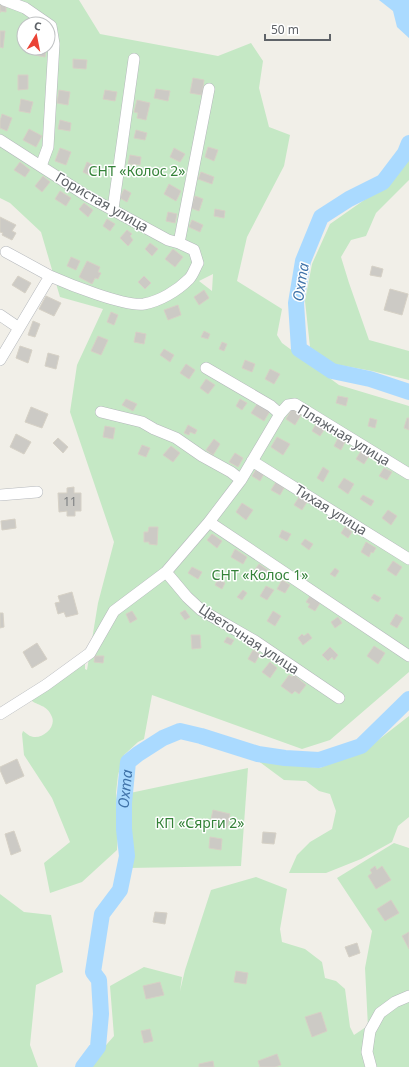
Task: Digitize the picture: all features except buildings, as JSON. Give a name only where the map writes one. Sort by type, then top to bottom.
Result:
[{"type":"street","points":[[4,0],[25,8],[51,26],[54,44],[48,147],[41,166]]},
{"type":"street","points":[[113,209],[134,59]]},
{"type":"street","points":[[179,243],[209,89]]},
{"type":"street","name":"Гористая улица","points":[[0,140],[86,196],[113,209],[168,240],[194,250],[198,263],[189,279],[167,296],[143,304],[122,302],[50,276]]},
{"type":"street","points":[[0,360],[50,276],[6,252]]},
{"type":"street","points":[[0,315],[19,328]]},
{"type":"street","points":[[0,714],[46,685],[84,658],[94,648],[114,611],[166,572],[209,522],[241,480],[280,414],[272,406],[206,368]]},
{"type":"street","name":"Пляжная улица","points":[[280,414],[288,405],[295,404],[409,474]]},
{"type":"street","points":[[101,412],[142,422],[154,429],[176,438],[202,456],[231,472],[241,480]]},
{"type":"street","name":"Тихая улица","points":[[252,461],[409,559]]},
{"type":"street","points":[[0,495],[37,492]]},
{"type":"street","points":[[209,522],[409,656]]},
{"type":"street","name":"Цветочная улица","points":[[166,572],[187,597],[202,610],[255,641],[339,698]]},
{"type":"street","points":[[371,1067],[367,1052],[370,1031],[380,1013],[395,1002],[409,996]]},
{"type":"green space","points":[[0,0],[79,0],[100,34],[218,56],[251,43],[263,61],[259,88],[269,127],[290,135],[284,166],[247,237],[237,281],[282,309],[277,335],[282,343],[339,385],[409,406],[409,672],[330,740],[302,749],[152,695],[144,739],[138,742],[124,755],[118,775],[116,793],[119,819],[117,850],[82,882],[50,893],[44,863],[70,842],[52,798],[24,755],[22,734],[23,731],[33,737],[42,736],[51,728],[53,721],[50,713],[45,707],[31,700],[85,663],[85,669],[87,670],[98,603],[114,542],[70,412],[77,365],[103,309],[60,297],[41,232],[10,203],[0,198]],"holes":[[[213,274],[212,291],[199,281]]]},
{"type":"green space","points":[[409,154],[409,180],[376,213],[366,236],[351,240],[341,257],[369,340],[409,351],[409,380],[334,364],[310,347],[305,301],[312,264],[330,224],[387,184],[407,159]]},
{"type":"green space","points":[[409,716],[409,817],[398,826],[392,842],[361,859],[326,873],[289,873],[297,855],[310,842],[332,829],[336,811],[330,794],[319,791],[306,781],[284,780],[257,760],[320,768],[368,748]]},
{"type":"green space","name":"КП «Сярги 2»","points":[[248,768],[241,866],[128,868],[130,793]]},
{"type":"green space","points":[[394,843],[409,848],[409,1067],[367,1067],[368,1027],[365,968],[372,931],[337,878]]},
{"type":"green space","points":[[256,877],[287,889],[280,929],[282,942],[305,949],[322,962],[325,978],[336,981],[345,989],[350,1027],[354,1035],[366,1027],[362,1052],[365,1067],[87,1067],[114,1036],[110,986],[144,967],[182,977],[180,991],[185,970],[211,890]]},
{"type":"green space","points":[[0,894],[24,912],[51,915],[63,972],[36,985],[30,1045],[38,1067],[0,1067]]},
{"type":"water","points":[[379,0],[409,0],[409,38],[397,27],[393,11]]},
{"type":"waterway","name":"Охта","points":[[409,143],[405,153],[383,182],[349,199],[321,217],[303,261],[296,303],[299,349],[332,371],[370,379],[409,392]]},
{"type":"waterway","name":"Охта","points":[[83,1067],[98,1047],[101,1014],[99,980],[93,972],[102,914],[120,890],[127,856],[124,829],[124,803],[128,762],[163,738],[180,731],[258,754],[285,758],[319,760],[361,746],[409,699]]},
{"type":"park label","name":"СНТ «Колос 2»","points":[[137,171]]},
{"type":"park label","name":"СНТ «Колос 1»","points":[[260,575]]}]
